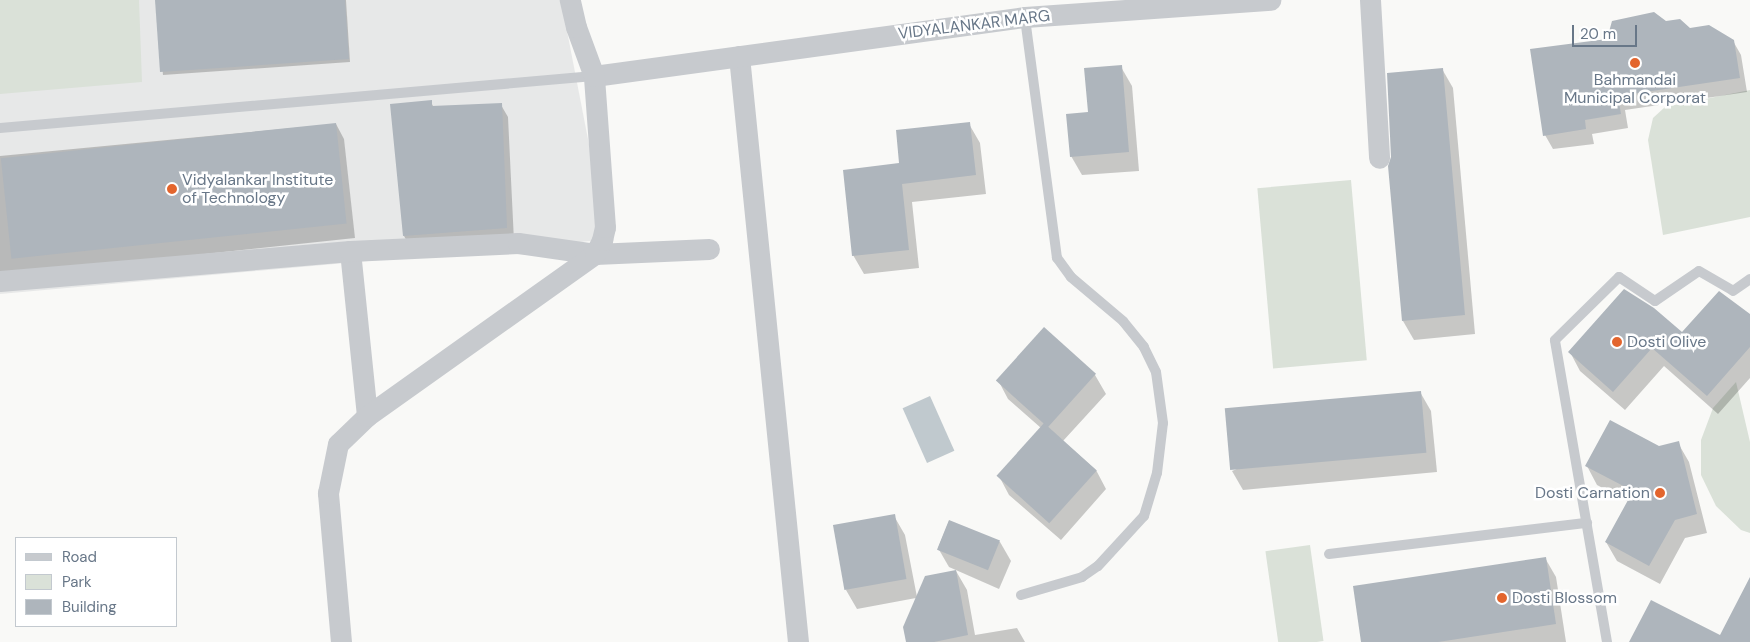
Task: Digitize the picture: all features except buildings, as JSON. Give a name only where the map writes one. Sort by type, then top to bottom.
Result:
[{"type":"street","points":[[341,642],[328,493],[338,444],[367,416],[596,254],[605,226],[594,76],[576,27],[570,0]]},
{"type":"street","name":"VIDYALANKAR MARG","points":[[594,76],[1025,16],[1270,0]]},
{"type":"street","points":[[1370,0],[1379,158]]},
{"type":"street","points":[[740,56],[798,642]]},
{"type":"street","points":[[0,281],[350,251],[518,243],[596,254],[709,249]]},
{"type":"street","points":[[350,251],[367,416]]},
{"type":"lane","points":[[1021,595],[1082,577],[1098,566],[1144,516],[1157,473],[1163,423],[1156,372],[1144,347],[1123,321],[1071,277],[1058,258],[1025,16]]},
{"type":"lane","points":[[0,128],[594,76]]},
{"type":"lane","points":[[1607,642],[1555,340],[1618,277],[1655,301],[1699,271],[1733,291],[1750,279]]},
{"type":"lane","points":[[1329,554],[1587,523]]},
{"type":"shaded area","points":[[0,0],[561,0],[605,227],[602,240],[0,294]]},
{"type":"shaded area","points":[[930,396],[954,451],[927,463],[903,408]]},
{"type":"green space","points":[[0,0],[139,0],[142,82],[0,94]]},
{"type":"green space","points":[[1750,90],[1750,217],[1663,235],[1648,140],[1653,118],[1665,107]]},
{"type":"green space","points":[[1351,180],[1367,360],[1273,369],[1257,188]]},
{"type":"green space","points":[[1736,382],[1750,442],[1750,533],[1741,530],[1716,506],[1701,475],[1701,440],[1713,408]]},
{"type":"green space","points":[[1310,545],[1323,641],[1278,642],[1265,551]]},
{"type":"place","name":"Bahmandai Municipal Corporat","points":[[1635,63]]},
{"type":"place","name":"Vidyalankar Institute of Technology","points":[[172,189]]},
{"type":"place","name":"Dosti Olive","points":[[1617,342]]},
{"type":"place","name":"Dosti Carnation","points":[[1660,493]]},
{"type":"place","name":"Dosti Blossom","points":[[1502,598]]}]
